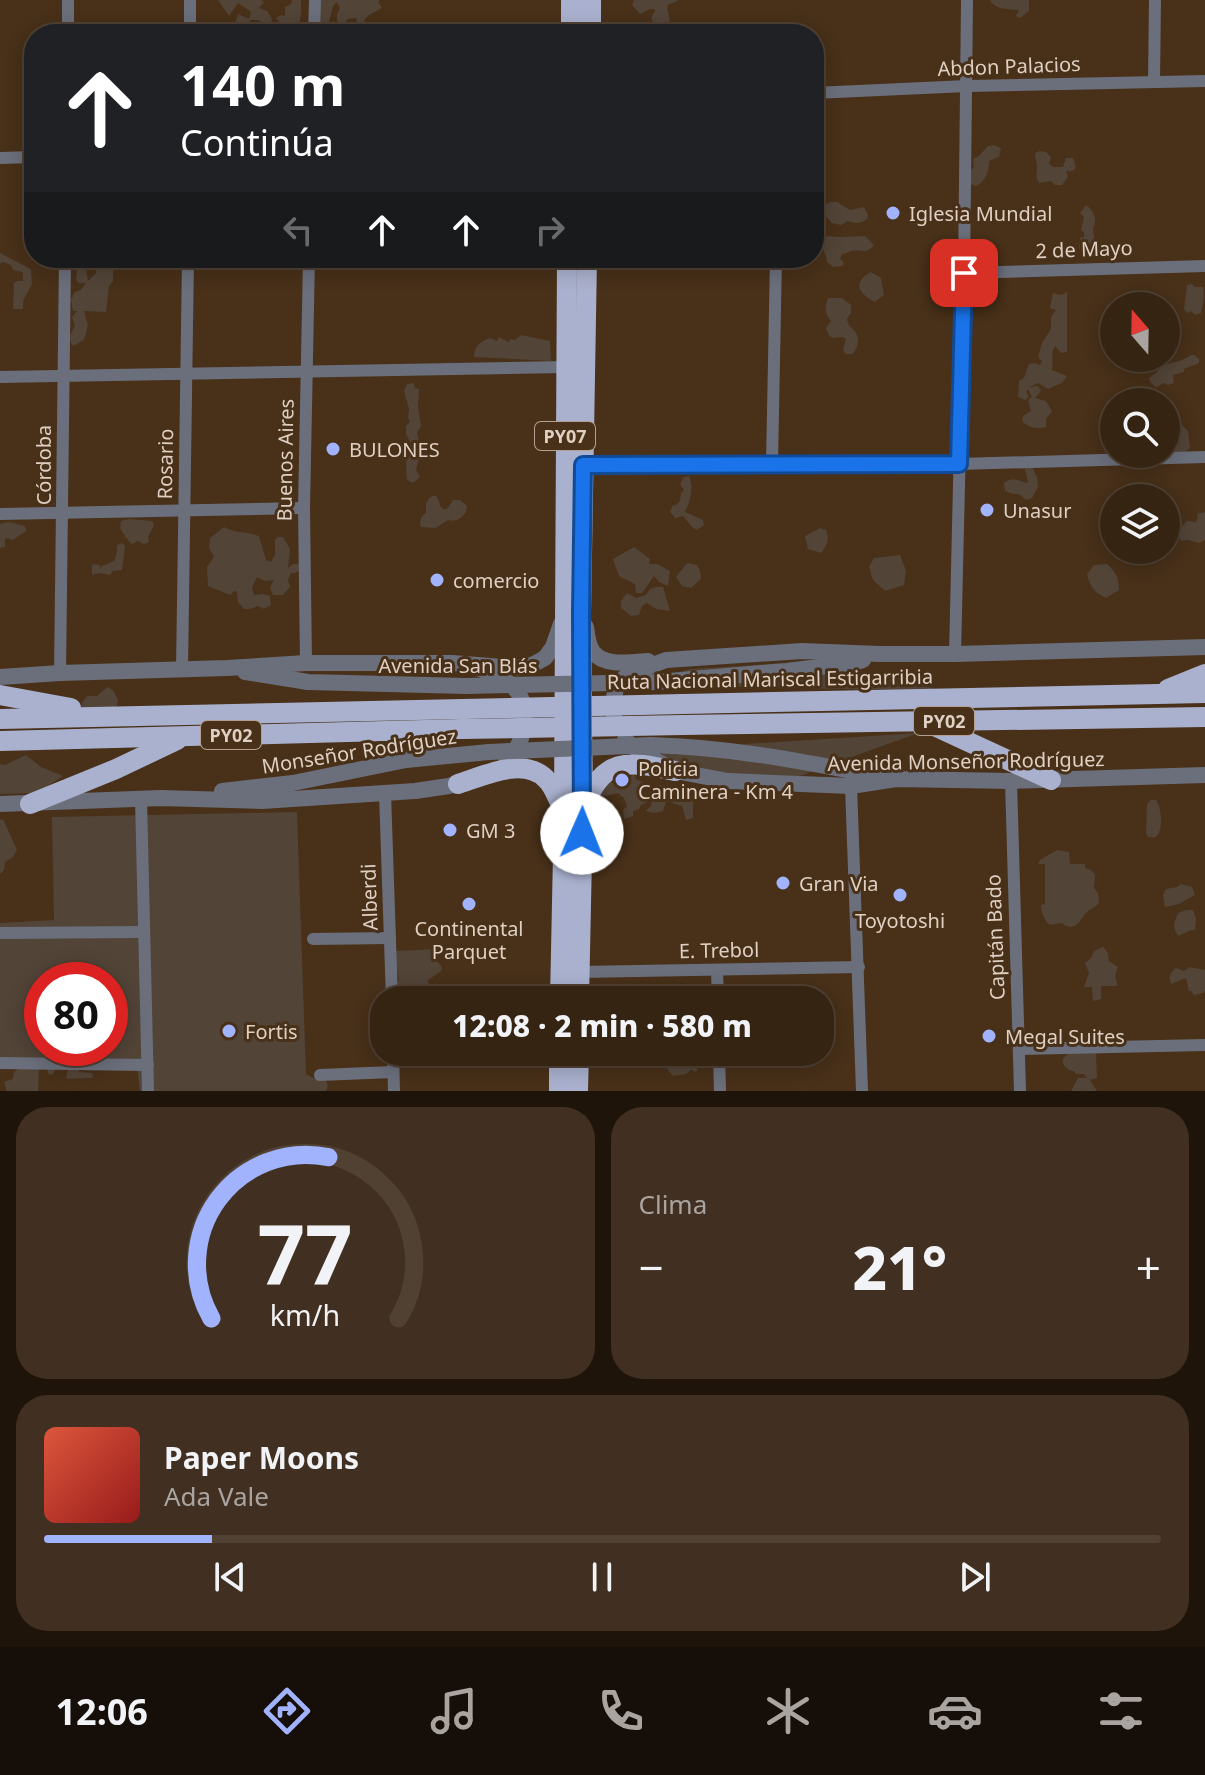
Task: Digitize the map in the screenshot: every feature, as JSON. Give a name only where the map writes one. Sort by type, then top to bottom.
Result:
[{"type":"highway","points":[[571,0],[571,24]]},
{"type":"highway","points":[[591,0],[591,24]]},
{"type":"highway","name":"PY07","points":[[567,268],[565,367],[580,986]]},
{"type":"highway","name":"PY07","points":[[573,614],[583,465],[587,268]]},
{"type":"highway","points":[[1156,694],[1205,674]]},
{"type":"highway","name":"Ruta Nacional Mariscal Estigarribia","points":[[0,719],[110,715],[463,719],[683,714],[1205,693]]},
{"type":"highway","points":[[0,695],[110,715]]},
{"type":"highway","name":"Ruta Nacional Mariscal Estigarribia","points":[[683,714],[921,721],[1205,717]]},
{"type":"highway","name":"Ruta Nacional Mariscal Estigarribia","points":[[0,741],[186,736],[463,719]]},
{"type":"highway","points":[[921,721],[1051,780]]},
{"type":"highway","points":[[30,804],[186,736]]},
{"type":"highway","points":[[1002,757],[1011,781]]},
{"type":"highway","points":[[458,784],[513,769],[527,769],[545,777],[573,810],[603,773],[613,767],[639,765],[675,771]]},
{"type":"highway","name":"PY07","points":[[561,986],[573,810]]},
{"type":"highway","points":[[559,1066],[559,1091]]},
{"type":"highway","points":[[578,1091],[579,1066]]},
{"type":"street","points":[[68,0],[68,24]]},
{"type":"street","points":[[190,0],[190,24]]},
{"type":"street","points":[[314,24],[315,0]]},
{"type":"street","points":[[955,654],[967,0]]},
{"type":"street","points":[[1154,82],[1155,0]]},
{"type":"street","name":"Abdon Palacios","points":[[824,93],[1205,81]]},
{"type":"street","points":[[0,158],[24,157]]},
{"type":"street","name":"2 de Mayo","points":[[964,273],[1205,266]]},
{"type":"street","name":"Córdoba","points":[[60,673],[65,268]]},
{"type":"street","name":"Rosario","points":[[182,670],[188,268]]},
{"type":"street","name":"Buenos Aires","points":[[306,663],[304,508],[309,268]]},
{"type":"street","points":[[772,463],[776,268]]},
{"type":"street","points":[[0,377],[565,367]]},
{"type":"street","points":[[583,465],[959,464],[1205,457]]},
{"type":"street","points":[[0,514],[304,508]]},
{"type":"street","points":[[573,614],[594,653],[601,659],[624,662],[802,651],[955,654],[1205,647]]},
{"type":"street","name":"Avenida San Blás","points":[[0,677],[306,663],[452,663],[515,668],[532,665],[545,658],[573,614]]},
{"type":"street","name":"Avenida San Blás","points":[[227,668],[259,676],[308,682],[466,686],[658,682],[854,663],[880,654]]},
{"type":"street","name":"Avenida Monseñor Rodríguez","points":[[666,660],[623,679],[616,689],[613,708],[616,727],[624,739],[640,752],[675,771],[728,781],[851,786],[896,779],[1011,781],[1205,775]]},
{"type":"street","points":[[458,784],[513,753],[521,739],[525,719],[523,702],[515,687],[502,678],[469,665]]},
{"type":"street","name":"Monseñor Rodríguez","points":[[0,804],[161,798],[293,783],[406,760],[489,752],[651,745],[757,753],[896,779]]},
{"type":"street","name":"Capitán Bado","points":[[1011,781],[1020,1091]]},
{"type":"street","name":"Monseñor Rodríguez","points":[[161,798],[262,801],[385,793],[458,784]]},
{"type":"street","points":[[851,786],[862,1091]]},
{"type":"street","name":"Alberdi","points":[[385,793],[392,986]]},
{"type":"street","points":[[141,799],[148,1091]]},
{"type":"street","points":[[0,933],[144,932]]},
{"type":"street","points":[[313,939],[390,938]]},
{"type":"street","name":"E. Trebol","points":[[580,972],[859,967]]},
{"type":"street","points":[[717,970],[718,986]]},
{"type":"street","points":[[1019,1049],[1205,1045]]},
{"type":"street","points":[[0,1063],[148,1065]]},
{"type":"street","points":[[393,1066],[394,1091]]},
{"type":"street","points":[[719,1066],[720,1091]]},
{"type":"street","points":[[320,1075],[393,1072]]},
{"type":"shaded area","points":[[218,0],[262,0],[265,5],[263,3],[259,8],[267,11],[272,19],[271,24],[251,20],[248,24],[235,24],[238,14],[249,19],[251,12],[238,3],[229,16]]},
{"type":"shaded area","points":[[292,0],[301,0],[299,24],[280,24],[276,18],[285,16],[285,7]]},
{"type":"shaded area","points":[[316,0],[380,0],[378,2],[382,8],[367,17],[363,24],[356,24],[357,18],[347,19],[345,24],[337,21],[340,8],[337,2],[329,22],[318,24]]},
{"type":"shaded area","points":[[634,0],[679,0],[668,5],[670,20],[666,24],[654,24],[651,18],[654,9],[640,14],[632,5]]},
{"type":"shaded area","points":[[991,0],[1029,0],[1029,11],[1020,18],[1016,16],[1019,10],[999,8]]},
{"type":"shaded area","points":[[988,146],[1001,148],[999,157],[989,161],[988,172],[982,182],[976,186],[971,184],[969,173],[974,167],[973,159]]},
{"type":"shaded area","points":[[1040,151],[1051,157],[1049,164],[1053,167],[1063,167],[1066,158],[1073,158],[1076,167],[1066,171],[1068,177],[1062,185],[1051,181],[1039,183],[1035,153]]},
{"type":"shaded area","points":[[837,202],[850,210],[864,207],[867,219],[841,225],[832,223],[825,215],[824,205]]},
{"type":"shaded area","points":[[1086,205],[1094,216],[1095,243],[1092,254],[1082,255],[1079,248],[1080,238],[1084,237],[1081,230],[1084,217],[1080,213]]},
{"type":"shaded area","points":[[865,236],[874,245],[866,251],[842,254],[842,266],[833,267],[827,262],[824,238]]},
{"type":"shaded area","points":[[0,253],[31,269],[32,284],[23,301],[23,309],[13,309],[14,283],[23,281],[23,272],[13,270],[11,265],[3,262],[0,264]]},
{"type":"shaded area","points":[[96,268],[115,268],[106,312],[84,311],[88,325],[84,340],[73,346],[70,337],[75,326],[72,317],[77,311],[73,311],[71,300],[86,283],[76,280],[77,269],[86,270],[88,281],[96,273]]},
{"type":"shaded area","points":[[871,272],[881,278],[884,295],[875,302],[861,292],[859,284]]},
{"type":"shaded area","points":[[1187,285],[1204,290],[1201,313],[1195,315],[1184,309]]},
{"type":"shaded area","points":[[1067,292],[1067,352],[1061,353],[1055,346],[1052,370],[1067,376],[1062,383],[1048,389],[1038,383],[1028,388],[1038,386],[1041,391],[1035,398],[1046,401],[1052,411],[1046,419],[1046,427],[1033,427],[1022,421],[1023,416],[1031,411],[1028,400],[1032,397],[1028,389],[1029,397],[1025,400],[1018,397],[1019,381],[1024,378],[1029,364],[1040,365],[1042,361],[1038,357],[1056,310],[1050,308],[1053,293],[1061,295]]},
{"type":"shaded area","points":[[828,298],[842,298],[851,305],[847,319],[858,339],[852,354],[846,354],[843,350],[846,339],[829,336],[826,328],[831,321],[826,310]]},
{"type":"shaded area","points":[[521,335],[550,341],[551,361],[474,357],[477,347],[487,339],[497,341],[499,337],[509,342]]},
{"type":"shaded area","points":[[1194,355],[1199,363],[1184,369],[1184,372],[1173,375],[1174,383],[1156,387],[1151,383],[1149,378],[1157,372],[1180,372],[1180,361]]},
{"type":"shaded area","points":[[414,383],[415,388],[419,389],[421,426],[417,432],[420,446],[416,452],[419,458],[416,470],[420,477],[413,483],[407,480],[407,457],[411,444],[406,434],[406,426],[410,422],[404,391],[407,384]]},
{"type":"shaded area","points":[[1180,423],[1188,431],[1190,448],[1180,453]]},
{"type":"shaded area","points":[[1024,465],[1031,465],[1038,487],[1032,498],[1026,500],[1019,494],[1005,491],[1004,483],[1013,479],[1028,483]]},
{"type":"shaded area","points":[[689,476],[691,495],[685,512],[703,520],[704,525],[697,530],[683,516],[675,518],[670,512],[673,505],[680,501],[684,490],[680,484],[684,477]]},
{"type":"shaded area","points":[[433,496],[443,509],[447,509],[453,500],[460,500],[467,506],[466,512],[458,519],[448,520],[436,528],[421,527],[426,504]]},
{"type":"shaded area","points":[[1205,512],[1205,540],[1199,543],[1181,541],[1180,530],[1187,521],[1196,522],[1197,514]]},
{"type":"shaded area","points":[[121,521],[152,521],[154,525],[149,542],[132,544],[129,541],[120,528]]},
{"type":"shaded area","points":[[9,522],[25,526],[26,531],[13,540],[5,538],[5,547],[0,548],[0,524]]},
{"type":"shaded area","points":[[224,527],[259,536],[266,560],[271,562],[275,555],[275,540],[283,537],[290,549],[288,568],[298,564],[301,569],[291,573],[288,580],[290,587],[283,595],[273,595],[270,588],[274,580],[265,581],[257,577],[252,588],[254,595],[270,596],[271,605],[264,609],[258,606],[244,609],[238,602],[237,592],[230,595],[208,586],[207,567],[214,557],[209,548],[210,538]]},
{"type":"shaded area","points":[[820,528],[826,530],[828,536],[821,553],[808,549],[805,536]]},
{"type":"shaded area","points":[[122,543],[125,546],[122,570],[113,571],[110,575],[92,575],[92,564],[100,565],[100,570],[114,561],[117,545]]},
{"type":"shaded area","points":[[634,547],[650,559],[649,564],[657,564],[670,571],[668,586],[654,576],[642,593],[636,593],[635,584],[619,576],[613,559]]},
{"type":"shaded area","points":[[900,555],[906,571],[904,585],[885,591],[873,580],[869,567],[874,558]]},
{"type":"shaded area","points":[[687,563],[697,565],[700,571],[701,579],[691,588],[682,586],[676,577]]},
{"type":"shaded area","points":[[1107,564],[1113,570],[1119,590],[1106,598],[1093,589],[1087,574],[1094,565]]},
{"type":"shaded area","points":[[663,587],[670,611],[656,609],[647,603],[642,606],[639,615],[631,616],[621,608],[621,601],[627,593],[636,598]]},
{"type":"shaded area","points":[[802,662],[947,691],[682,686],[644,681],[691,669]]},
{"type":"shaded area","points":[[107,687],[113,690],[118,700],[116,710],[80,711],[87,696],[97,696]]},
{"type":"shaded area","points":[[918,733],[800,776],[725,775],[634,751]]},
{"type":"shaded area","points":[[26,755],[41,767],[63,776],[37,793],[0,794],[0,764],[5,765]]},
{"type":"shaded area","points":[[634,774],[637,780],[643,782],[648,798],[658,785],[669,786],[673,792],[693,794],[693,818],[686,820],[682,806],[669,802],[666,802],[663,811],[645,811],[651,806],[649,799],[633,811],[633,816],[624,819],[623,810],[627,806],[618,793],[598,798],[610,782],[626,780]]},
{"type":"shaded area","points":[[1156,800],[1158,804],[1161,820],[1158,835],[1148,837],[1147,804]]},
{"type":"shaded area","points":[[297,812],[306,1074],[313,1078],[324,1077],[328,1086],[326,1091],[140,1091],[137,1067],[107,1066],[128,1066],[128,962],[24,962],[24,1062],[0,1060],[0,923],[54,920],[52,817]]},
{"type":"shaded area","points":[[3,819],[17,850],[5,862],[0,874],[0,820]]},
{"type":"shaded area","points":[[1057,850],[1069,852],[1070,864],[1085,864],[1085,868],[1095,875],[1094,888],[1099,903],[1072,927],[1061,923],[1050,925],[1042,911],[1041,905],[1045,904],[1045,864],[1038,864]]},
{"type":"shaded area","points":[[1181,884],[1192,887],[1195,895],[1179,904],[1165,907],[1163,895],[1166,889]]},
{"type":"shaded area","points":[[1193,910],[1195,930],[1178,936],[1175,919],[1178,913]]},
{"type":"shaded area","points":[[1103,947],[1109,961],[1118,967],[1115,976],[1118,986],[1101,986],[1101,999],[1093,1001],[1092,987],[1084,987],[1089,973],[1085,963],[1094,951]]},
{"type":"shaded area","points":[[436,949],[435,959],[442,967],[441,971],[428,980],[429,986],[394,986],[399,980],[397,968],[391,967],[396,951]]},
{"type":"shaded area","points":[[1189,967],[1205,970],[1203,993],[1194,995],[1189,991],[1186,978],[1171,984],[1171,973],[1176,968],[1184,971]]},
{"type":"shaded area","points":[[1075,1049],[1098,1051],[1097,1078],[1090,1080],[1097,1091],[1071,1091],[1078,1078],[1087,1078],[1064,1065],[1065,1057]]},
{"type":"shaded area","points":[[47,1066],[55,1066],[54,1073],[48,1073]]},
{"type":"shaded area","points":[[69,1066],[77,1066],[79,1072],[92,1073],[93,1078],[72,1079],[66,1078]]},
{"type":"shaded area","points":[[667,1066],[694,1066],[698,1070],[673,1076]]},
{"type":"shaded area","points":[[21,1067],[39,1067],[38,1091],[7,1091],[4,1082],[13,1079],[14,1072]]},
{"type":"place","name":"Iglesia Mundial","points":[[893,213]]},
{"type":"place","name":"BULONES","points":[[333,449]]},
{"type":"place","name":"Unasur","points":[[987,510]]},
{"type":"place","name":"comercio","points":[[437,580]]},
{"type":"place","name":"Policia Caminera - Km 4","points":[[622,780]]},
{"type":"place","name":"GM 3","points":[[450,830]]},
{"type":"place","name":"Gran Via","points":[[783,883]]},
{"type":"place","name":"Toyotoshi","points":[[900,895]]},
{"type":"place","name":"Continental Parquet","points":[[469,904]]},
{"type":"place","name":"Fortis","points":[[229,1031]]},
{"type":"place","name":"Megal Suites","points":[[989,1036]]},
{"type":"route","points":[[582,833],[583,465],[959,464],[964,273]]}]
